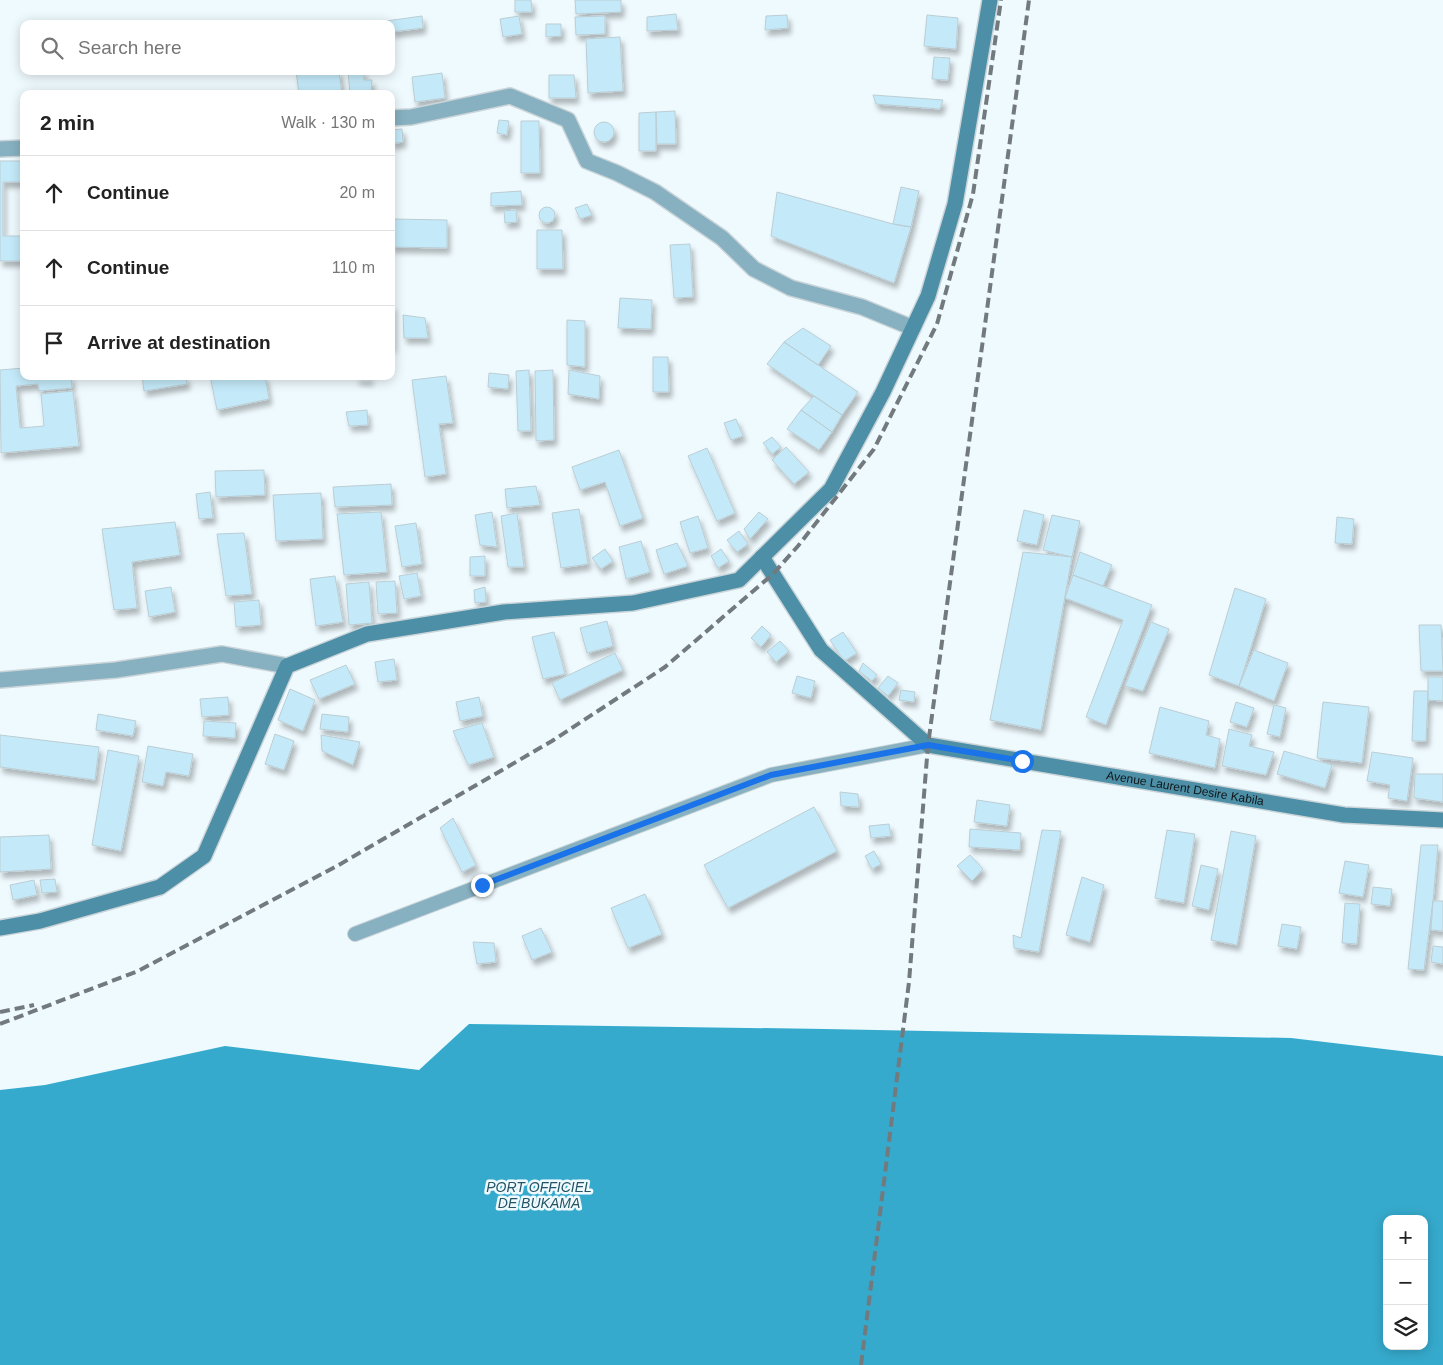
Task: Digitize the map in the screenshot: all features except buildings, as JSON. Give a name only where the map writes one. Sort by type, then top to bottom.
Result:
[{"type":"street","points":[[0,680],[116,670],[222,654],[287,666],[367,634],[504,612],[633,604],[739,580],[831,489],[883,392],[928,296],[955,204],[990,0]]},
{"type":"street","points":[[395,118],[411,117],[510,96],[568,120],[587,161],[617,173],[655,192],[722,238],[754,269],[791,288],[862,307],[913,328]]},
{"type":"street","points":[[0,148],[20,148]]},
{"type":"street","points":[[762,557],[821,650],[928,745]]},
{"type":"street","points":[[0,928],[40,921],[160,887],[204,856],[287,666]]},
{"type":"street","name":"Avenue Laurent Desire Kabila","points":[[928,745],[1344,815],[1443,820]]},
{"type":"lane","points":[[355,934],[771,775],[928,745]]},
{"type":"water","name":"PORT OFFICIEL DE BUKAMA","points":[[469,1024],[1291,1038],[1443,1056],[1443,1365],[0,1365],[0,1090],[45,1085],[225,1046],[419,1070]]},
{"type":"railway","points":[[0,1024],[138,971],[337,866],[552,741],[665,667],[773,574],[798,546],[874,449],[937,324],[973,194],[1001,0]]},
{"type":"railway","points":[[861,1365],[909,982],[928,745],[1029,0]]},
{"type":"railway","points":[[0,1012],[34,1005]]},
{"type":"route","points":[[482,885],[771,775],[928,745],[1022,761]]}]
